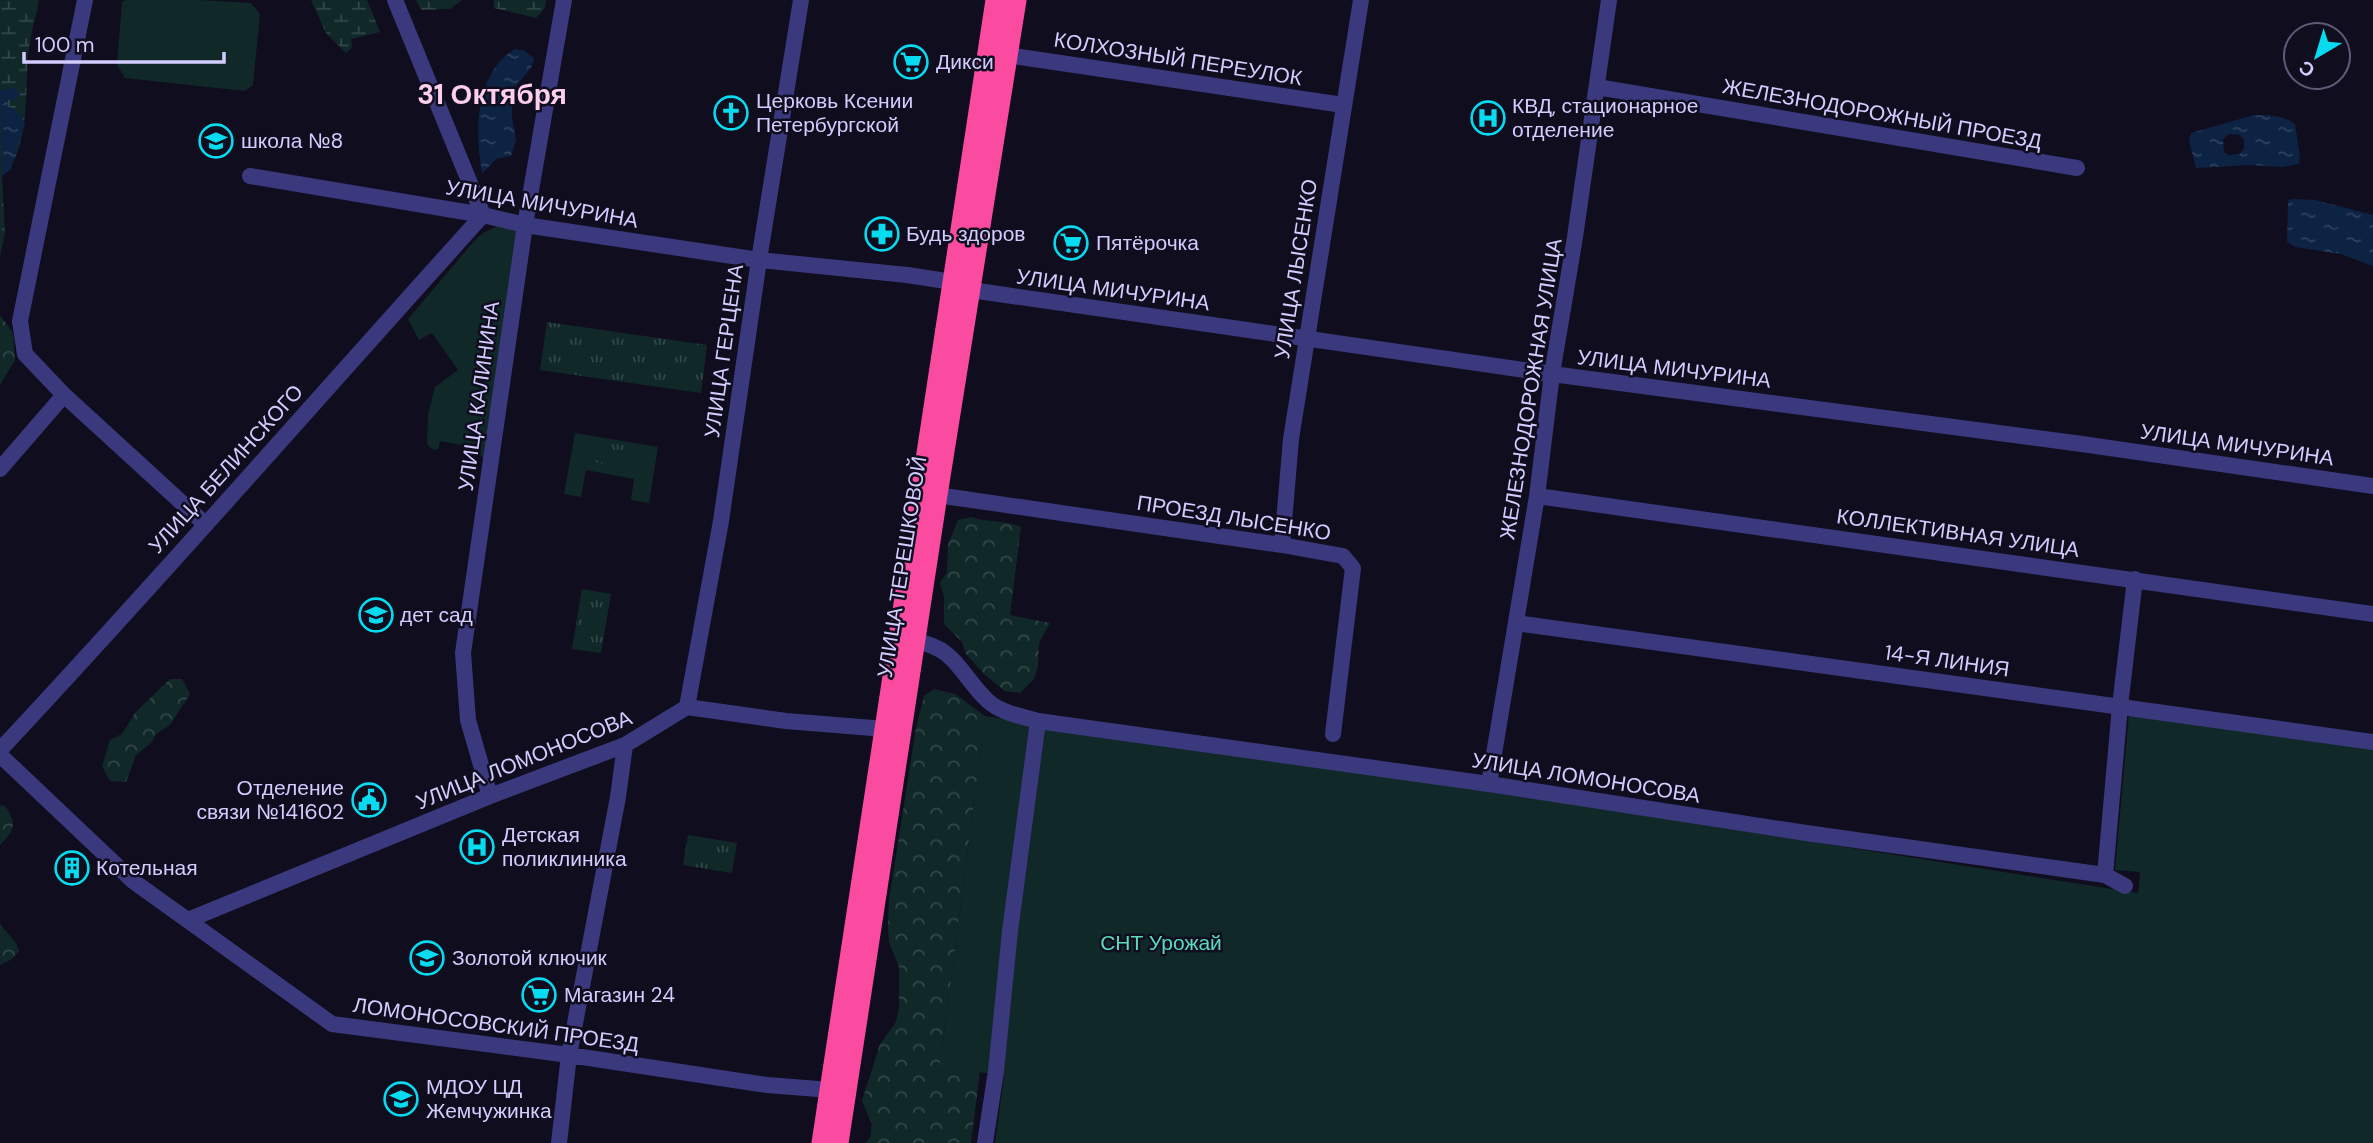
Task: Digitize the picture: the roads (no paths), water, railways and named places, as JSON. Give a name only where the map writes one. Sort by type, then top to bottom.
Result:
[{"type":"highway","name":"УЛИЦА ТЕРЕШКОВОЙ","points":[[838,1143],[937,495],[996,0]]},
{"type":"highway","name":"УЛИЦА ТЕРЕШКОВОЙ","points":[[822,1143],[886,729],[962,286],[1016,0]]},
{"type":"street","points":[[85,0],[20,321],[25,355],[64,395],[205,524]]},
{"type":"street","points":[[395,0],[483,215]]},
{"type":"street","name":"УЛИЦА КАЛИНИНА","points":[[490,796],[468,720],[463,653],[524,225],[564,0]]},
{"type":"street","name":"УЛИЦА ГЕРЦЕНА","points":[[687,707],[721,521],[801,0]]},
{"type":"street","name":"УЛИЦА ЛЫСЕНКО","points":[[1282,545],[1291,439],[1361,0]]},
{"type":"street","name":"ЖЕЛЕЗНОДОРОЖНАЯ УЛИЦА","points":[[1489,784],[1537,496],[1552,374],[1609,0]]},
{"type":"street","name":"КОЛХОЗНЫЙ ПЕРЕУЛОК","points":[[1007,55],[1343,105]]},
{"type":"street","name":"ЖЕЛЕЗНОДОРОЖНЫЙ ПРОЕЗД","points":[[1597,87],[2077,168]]},
{"type":"street","name":"УЛИЦА МИЧУРИНА","points":[[250,176],[483,215],[524,225],[759,260],[962,286],[1307,340],[2082,443],[2373,486]]},
{"type":"street","name":"УЛИЦА БЕЛИНСКОГО","points":[[0,750],[92,652],[483,215]]},
{"type":"street","points":[[0,469],[64,395]]},
{"type":"street","name":"ПРОЕЗД ЛЫСЕНКО","points":[[937,495],[1343,556],[1353,568],[1333,734]]},
{"type":"street","name":"КОЛЛЕКТИВНАЯ УЛИЦА","points":[[1537,496],[2373,614]]},
{"type":"street","points":[[2105,875],[2120,706],[2135,579]]},
{"type":"street","name":"14-Я ЛИНИЯ","points":[[1516,623],[2373,742]]},
{"type":"street","name":"УЛИЦА ЛОМОНОСОВА","points":[[915,641],[932,644],[947,653],[989,702],[1006,712],[1038,720],[2105,875],[2125,886]]},
{"type":"street","points":[[687,707],[786,721],[886,729]]},
{"type":"street","name":"УЛИЦА ЛОМОНОСОВА","points":[[188,919],[490,796],[625,745],[687,707]]},
{"type":"street","points":[[985,1143],[1038,720]]},
{"type":"street","points":[[559,1143],[569,1055],[618,797],[625,745]]},
{"type":"street","name":"ЛОМОНОСОВСКИЙ ПРОЕЗД","points":[[0,755],[133,881],[332,1024],[569,1055],[767,1085],[831,1090]]},
{"type":"water","points":[[515,49],[525,51],[534,58],[531,68],[512,91],[512,117],[516,140],[511,156],[496,159],[482,174],[478,140],[480,105],[492,73]]},
{"type":"water","points":[[15,87],[20,94],[15,100],[8,100],[7,106],[18,111],[25,123],[11,169],[2,176],[0,91]]},
{"type":"water","points":[[2254,115],[2281,117],[2295,124],[2299,164],[2282,167],[2249,165],[2196,168],[2189,140],[2191,133]],"holes":[[[2229,134],[2240,135],[2244,140],[2244,148],[2240,154],[2228,155],[2224,152],[2223,139]]]},
{"type":"water","points":[[2288,200],[2315,200],[2373,215],[2373,266],[2341,254],[2295,247],[2287,242]]},
{"type":"place","name":"Дикси","points":[[911,62]]},
{"type":"place","name":"Церковь Ксении Петербургской","points":[[731,113]]},
{"type":"place","name":"КВД, стационарное отделение","points":[[1488,118]]},
{"type":"place","name":"школа №8","points":[[216,141]]},
{"type":"place","name":"Будь здоров","points":[[882,234]]},
{"type":"place","name":"Пятёрочка","points":[[1071,243]]},
{"type":"place","name":"дет сад","points":[[376,615]]},
{"type":"place","name":"Отделение связи №141602","points":[[369,800]]},
{"type":"place","name":"Детская поликлиника","points":[[477,847]]},
{"type":"place","name":"Котельная","points":[[72,868]]},
{"type":"place","name":"Золотой ключик","points":[[427,958]]},
{"type":"place","name":"Магазин 24","points":[[539,995]]},
{"type":"place","name":"МДОУ ЦД Жемчужинка","points":[[401,1099]]},
{"type":"district","name":"31 Октября","points":[[492,94]]},
{"type":"park label","name":"СНТ Урожай","points":[[1161,943]]}]
